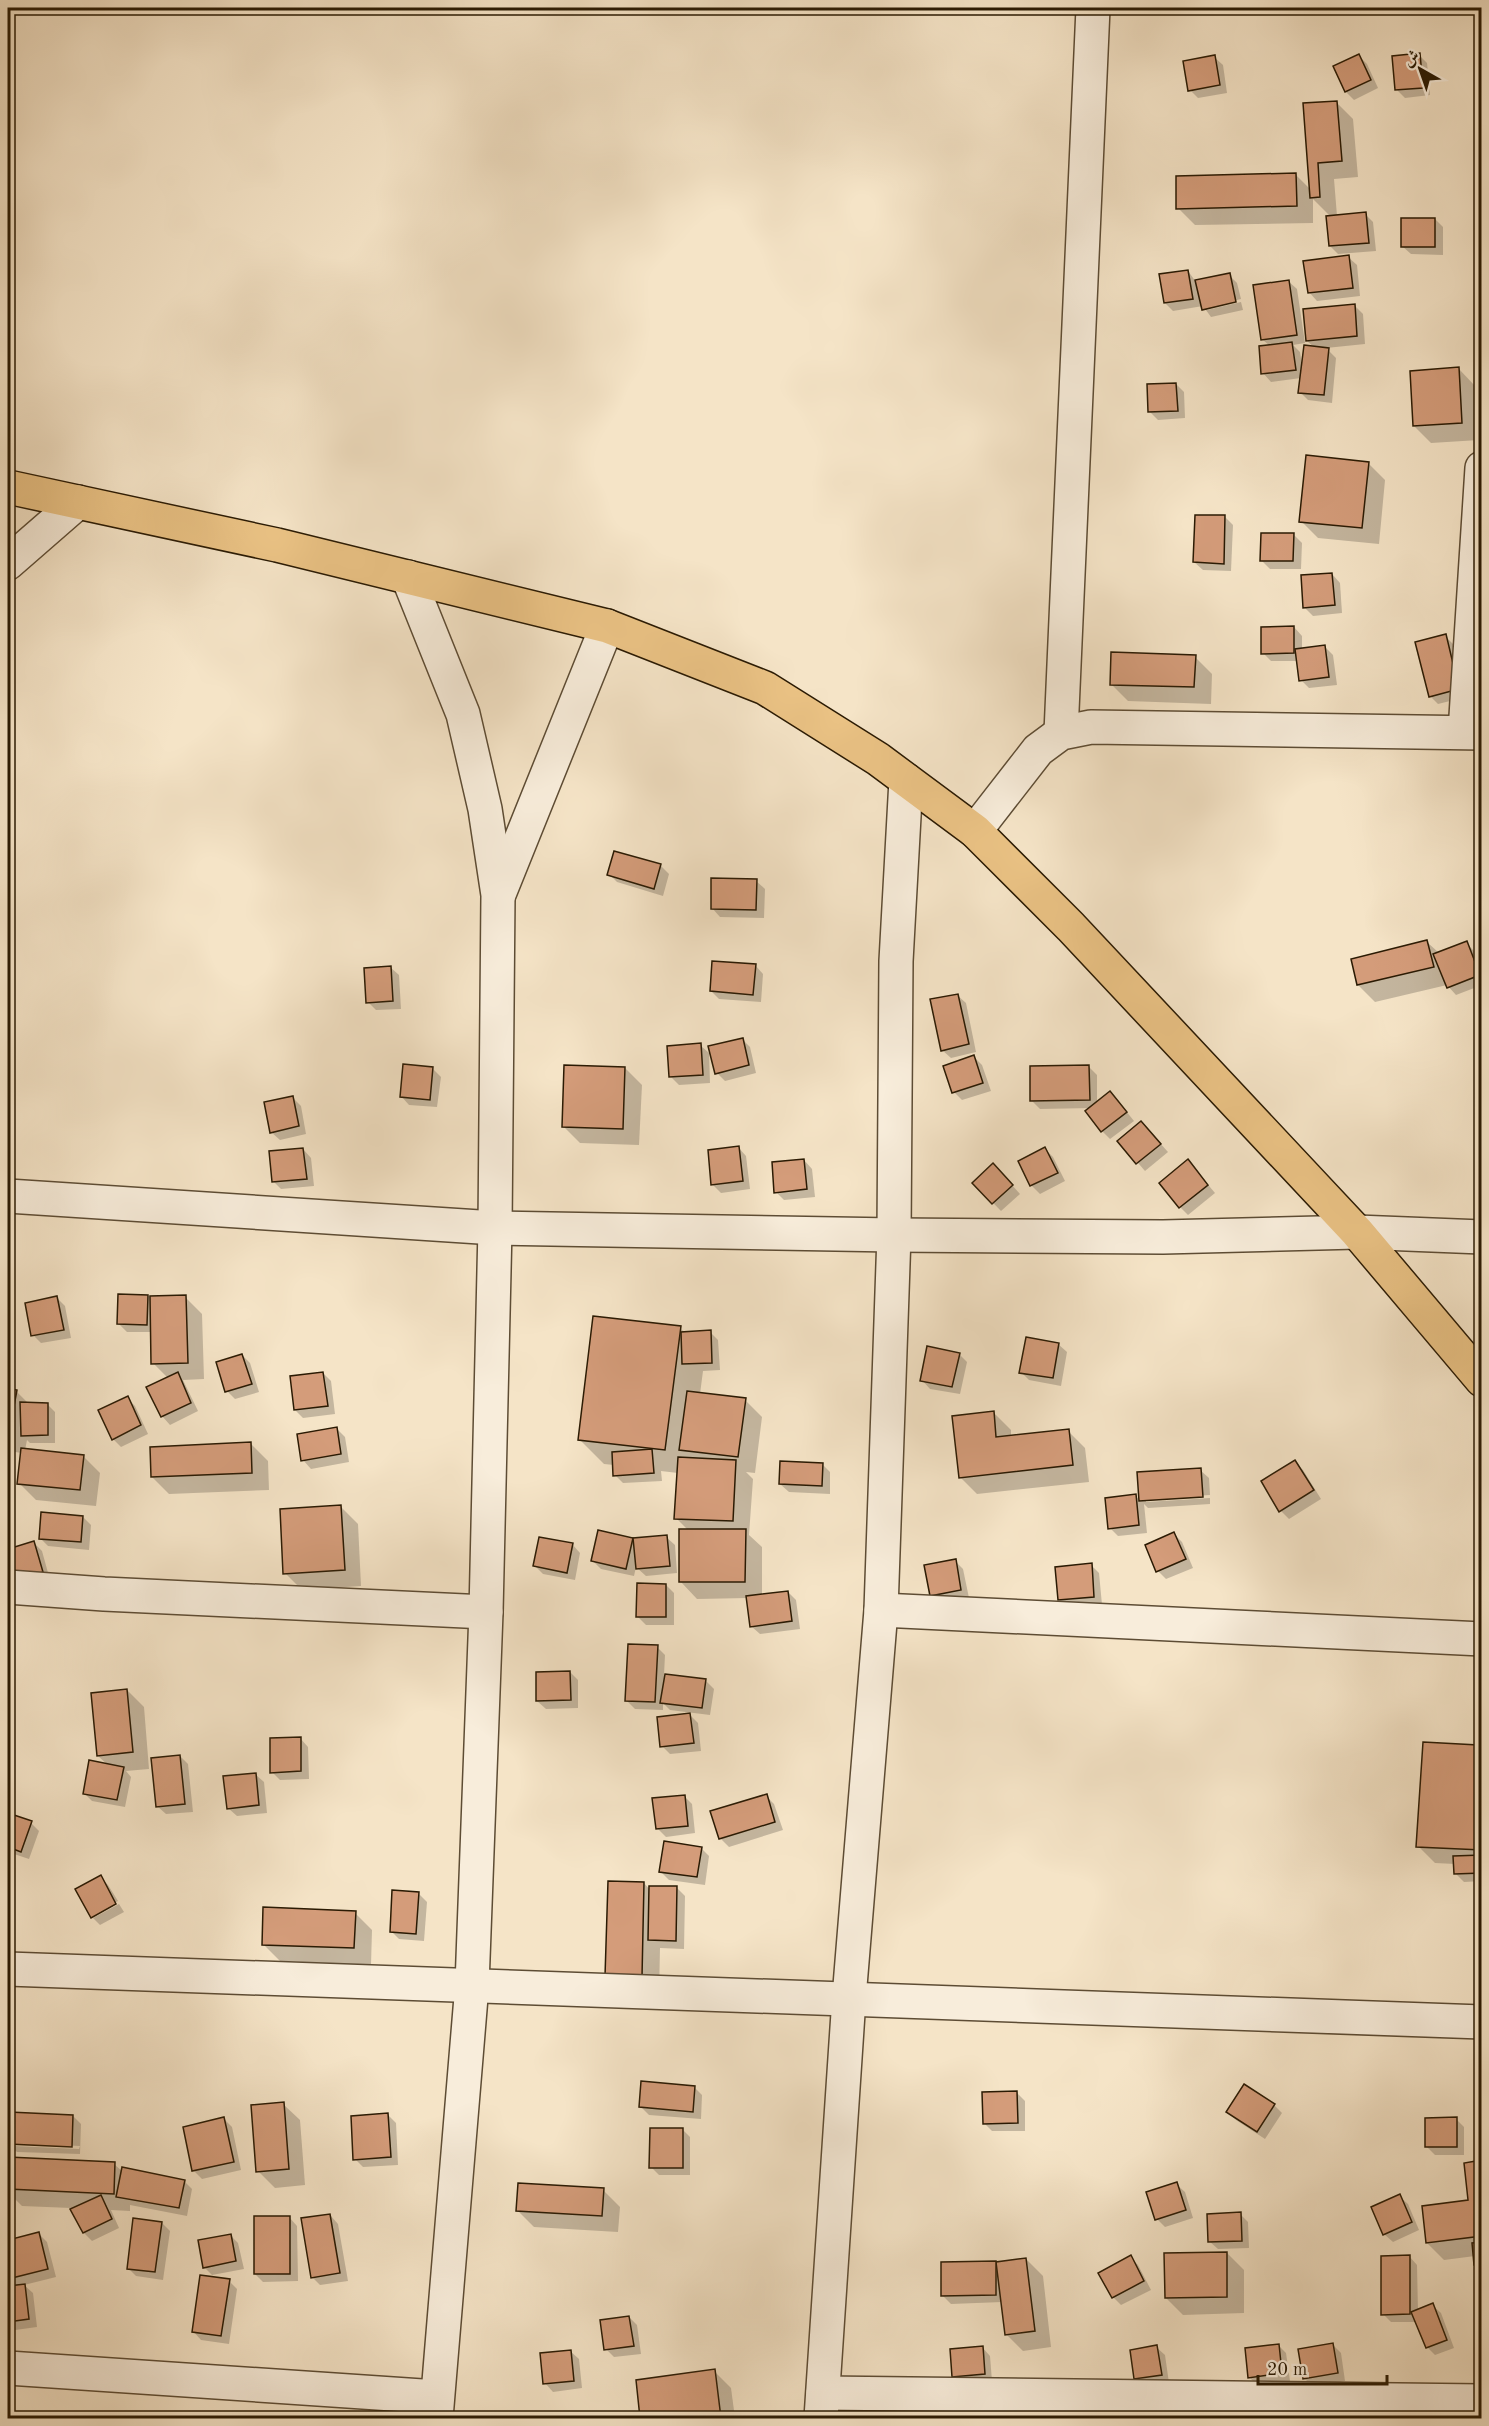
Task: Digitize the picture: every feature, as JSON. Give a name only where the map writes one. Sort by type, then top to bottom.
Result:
[{"type":"main road","points":[[8,487],[277,545],[607,626],[765,688],[878,759],[975,831],[1071,927],[1357,1232],[1482,1380]]},
{"type":"street","points":[[1061,733],[1093,8]]},
{"type":"street","points":[[975,831],[1038,750],[1061,733],[1091,728],[1473,732],[1482,468]]},
{"type":"street","points":[[8,563],[78,502]]},
{"type":"street","points":[[8,2368],[436,2408],[472,1985],[486,1612],[495,1228],[498,895],[485,809],[463,714],[408,577]]},
{"type":"street","points":[[498,895],[607,626]]},
{"type":"street","points":[[906,780],[896,961],[894,1235],[881,1610],[849,1998],[822,2406],[1482,2401]]},
{"type":"street","points":[[8,1196],[495,1228],[1162,1237],[1357,1232],[1482,1237]]},
{"type":"street","points":[[8,1587],[104,1594],[486,1612]]},
{"type":"street","points":[[881,1610],[1482,1639]]},
{"type":"street","points":[[8,1969],[1482,2022]]},
{"type":"building","points":[[1420,53],[1423,88],[1395,90],[1392,56]]},
{"type":"building","points":[[1359,54],[1371,80],[1345,92],[1333,66]]},
{"type":"building","points":[[1215,55],[1220,85],[1188,91],[1183,61]]},
{"type":"building","points":[[1337,101],[1342,161],[1318,163],[1320,197],[1310,198],[1303,103]]},
{"type":"building","points":[[1296,173],[1297,206],[1176,209],[1176,176]]},
{"type":"building","points":[[1366,212],[1369,243],[1329,246],[1326,216]]},
{"type":"building","points":[[1401,218],[1435,218],[1435,247],[1401,247]]},
{"type":"building","points":[[1349,255],[1353,288],[1308,293],[1303,261]]},
{"type":"building","points":[[1188,270],[1193,299],[1164,303],[1159,274]]},
{"type":"building","points":[[1230,273],[1236,302],[1202,310],[1195,280]]},
{"type":"building","points":[[1289,280],[1297,335],[1261,340],[1253,285]]},
{"type":"building","points":[[1355,304],[1357,336],[1306,341],[1303,309]]},
{"type":"building","points":[[1292,342],[1296,370],[1261,374],[1259,346]]},
{"type":"building","points":[[1304,345],[1329,348],[1324,395],[1298,393]]},
{"type":"building","points":[[1459,367],[1462,423],[1413,426],[1410,371]]},
{"type":"building","points":[[1176,383],[1178,411],[1148,412],[1147,384]]},
{"type":"building","points":[[1306,455],[1369,462],[1362,528],[1299,522]]},
{"type":"building","points":[[1195,515],[1225,515],[1224,564],[1193,562]]},
{"type":"building","points":[[1261,533],[1294,533],[1293,561],[1260,561]]},
{"type":"building","points":[[1332,573],[1335,605],[1303,608],[1301,575]]},
{"type":"building","points":[[1294,626],[1294,653],[1261,654],[1261,627]]},
{"type":"building","points":[[1446,634],[1459,689],[1429,697],[1415,642]]},
{"type":"building","points":[[1325,645],[1329,677],[1299,681],[1295,649]]},
{"type":"building","points":[[1111,652],[1196,655],[1194,687],[1110,685]]},
{"type":"building","points":[[614,851],[661,864],[654,889],[607,875]]},
{"type":"building","points":[[711,878],[757,879],[756,910],[711,909]]},
{"type":"building","points":[[1427,940],[1434,967],[1357,985],[1351,959]]},
{"type":"building","points":[[1467,941],[1480,975],[1447,988],[1433,954]]},
{"type":"building","points":[[712,961],[756,964],[753,995],[710,991]]},
{"type":"building","points":[[391,966],[393,1001],[366,1003],[364,968]]},
{"type":"building","points":[[958,994],[969,1044],[941,1051],[930,999]]},
{"type":"building","points":[[743,1038],[749,1065],[715,1074],[708,1046]]},
{"type":"building","points":[[701,1043],[703,1075],[669,1077],[667,1046]]},
{"type":"building","points":[[974,1055],[983,1083],[952,1093],[943,1066]]},
{"type":"building","points":[[403,1064],[433,1067],[430,1100],[400,1097]]},
{"type":"building","points":[[564,1065],[625,1067],[623,1129],[562,1127]]},
{"type":"building","points":[[1089,1065],[1090,1100],[1030,1101],[1030,1066]]},
{"type":"building","points":[[1110,1091],[1127,1112],[1101,1132],[1085,1111]]},
{"type":"building","points":[[293,1096],[299,1126],[270,1133],[264,1102]]},
{"type":"building","points":[[1141,1121],[1161,1144],[1136,1164],[1117,1141]]},
{"type":"building","points":[[739,1146],[743,1181],[711,1185],[708,1150]]},
{"type":"building","points":[[1045,1147],[1058,1173],[1030,1186],[1018,1161]]},
{"type":"building","points":[[303,1148],[307,1179],[272,1182],[269,1151]]},
{"type":"building","points":[[804,1159],[807,1189],[774,1193],[772,1162]]},
{"type":"building","points":[[1188,1159],[1208,1185],[1179,1208],[1159,1183]]},
{"type":"building","points":[[993,1163],[1013,1185],[992,1204],[972,1183]]},
{"type":"building","points":[[118,1294],[148,1295],[147,1325],[117,1324]]},
{"type":"building","points":[[186,1295],[188,1363],[151,1364],[150,1296]]},
{"type":"building","points":[[57,1296],[64,1330],[31,1336],[25,1303]]},
{"type":"building","points":[[593,1316],[681,1326],[665,1450],[578,1440]]},
{"type":"building","points":[[711,1330],[712,1363],[682,1364],[681,1332]]},
{"type":"building","points":[[1026,1337],[1059,1343],[1053,1378],[1019,1373]]},
{"type":"building","points":[[927,1346],[960,1353],[952,1387],[920,1381]]},
{"type":"building","points":[[242,1354],[252,1384],[225,1392],[216,1362]]},
{"type":"building","points":[[178,1372],[191,1403],[161,1417],[146,1387]]},
{"type":"building","points":[[323,1372],[328,1406],[294,1410],[290,1376]]},
{"type":"building","points":[[8,1388],[17,1390],[8,1438]]},
{"type":"building","points":[[687,1391],[746,1398],[738,1457],[679,1450]]},
{"type":"building","points":[[128,1396],[141,1425],[112,1440],[98,1410]]},
{"type":"building","points":[[20,1402],[48,1403],[48,1435],[21,1436]]},
{"type":"building","points":[[994,1411],[996,1437],[1069,1429],[1073,1465],[959,1478],[952,1416]]},
{"type":"building","points":[[337,1427],[341,1454],[301,1461],[297,1434]]},
{"type":"building","points":[[251,1442],[252,1473],[151,1477],[150,1447]]},
{"type":"building","points":[[21,1448],[84,1455],[80,1490],[17,1484]]},
{"type":"building","points":[[652,1449],[654,1473],[613,1476],[612,1452]]},
{"type":"building","points":[[678,1457],[736,1460],[733,1521],[674,1519]]},
{"type":"building","points":[[1295,1460],[1314,1490],[1279,1512],[1261,1481]]},
{"type":"building","points":[[780,1461],[823,1463],[822,1486],[779,1484]]},
{"type":"building","points":[[1201,1468],[1203,1497],[1139,1501],[1137,1472]]},
{"type":"building","points":[[1136,1494],[1139,1525],[1108,1529],[1105,1498]]},
{"type":"building","points":[[341,1505],[345,1570],[283,1574],[280,1509]]},
{"type":"building","points":[[41,1512],[83,1516],[81,1542],[39,1539]]},
{"type":"building","points":[[679,1529],[746,1529],[745,1582],[679,1582]]},
{"type":"building","points":[[598,1530],[633,1538],[626,1569],[591,1561]]},
{"type":"building","points":[[1174,1532],[1186,1559],[1156,1572],[1145,1545]]},
{"type":"building","points":[[667,1535],[670,1566],[636,1569],[633,1538]]},
{"type":"building","points":[[539,1537],[573,1543],[567,1573],[533,1566]]},
{"type":"building","points":[[34,1541],[43,1572],[8,1583],[8,1549]]},
{"type":"building","points":[[956,1559],[961,1590],[930,1596],[924,1565]]},
{"type":"building","points":[[1092,1563],[1094,1597],[1058,1600],[1055,1567]]},
{"type":"building","points":[[637,1583],[666,1584],[666,1617],[636,1617]]},
{"type":"building","points":[[788,1591],[792,1621],[750,1627],[746,1596]]},
{"type":"building","points":[[628,1644],[658,1645],[655,1702],[625,1701]]},
{"type":"building","points":[[570,1671],[571,1700],[536,1701],[536,1672]]},
{"type":"building","points":[[665,1674],[706,1679],[702,1708],[660,1703]]},
{"type":"building","points":[[127,1689],[133,1752],[97,1756],[91,1693]]},
{"type":"building","points":[[690,1713],[694,1743],[660,1747],[657,1717]]},
{"type":"building","points":[[301,1737],[301,1771],[270,1773],[270,1738]]},
{"type":"building","points":[[1423,1742],[1478,1745],[1475,1791],[1482,1791],[1482,1850],[1416,1847]]},
{"type":"building","points":[[180,1755],[185,1804],[156,1807],[151,1758]]},
{"type":"building","points":[[89,1760],[124,1767],[117,1800],[83,1794]]},
{"type":"building","points":[[256,1773],[259,1805],[227,1809],[223,1776]]},
{"type":"building","points":[[767,1794],[775,1822],[719,1839],[710,1811]]},
{"type":"building","points":[[685,1795],[688,1826],[656,1829],[652,1798]]},
{"type":"building","points":[[8,1813],[32,1821],[21,1852],[8,1847]]},
{"type":"building","points":[[664,1841],[702,1847],[697,1877],[659,1872]]},
{"type":"building","points":[[1482,1855],[1482,1873],[1454,1874],[1453,1856]]},
{"type":"building","points":[[101,1875],[116,1904],[91,1918],[75,1889]]},
{"type":"building","points":[[608,1881],[644,1882],[642,1977],[605,1976]]},
{"type":"building","points":[[649,1886],[677,1886],[676,1941],[648,1940]]},
{"type":"building","points":[[392,1890],[419,1892],[416,1934],[390,1932]]},
{"type":"building","points":[[263,1907],[356,1911],[354,1948],[262,1945]]},
{"type":"building","points":[[641,2081],[695,2086],[693,2112],[639,2107]]},
{"type":"building","points":[[1244,2084],[1275,2104],[1257,2132],[1226,2112]]},
{"type":"building","points":[[1017,2091],[1018,2123],[983,2124],[982,2092]]},
{"type":"building","points":[[284,2102],[289,2169],[256,2172],[251,2105]]},
{"type":"building","points":[[9,2112],[73,2115],[72,2147],[8,2144]]},
{"type":"building","points":[[388,2113],[391,2157],[353,2160],[351,2116]]},
{"type":"building","points":[[224,2117],[234,2162],[192,2171],[183,2127]]},
{"type":"building","points":[[1457,2117],[1457,2147],[1425,2147],[1425,2118]]},
{"type":"building","points":[[650,2128],[683,2128],[683,2168],[649,2168]]},
{"type":"building","points":[[8,2157],[115,2162],[114,2194],[8,2189]]},
{"type":"building","points":[[1482,2160],[1482,2236],[1426,2243],[1422,2206],[1468,2200],[1464,2163]]},
{"type":"building","points":[[122,2167],[185,2180],[179,2208],[116,2197]]},
{"type":"building","points":[[1177,2182],[1186,2210],[1155,2220],[1146,2192]]},
{"type":"building","points":[[518,2183],[604,2188],[602,2216],[516,2211]]},
{"type":"building","points":[[1400,2194],[1412,2222],[1383,2235],[1371,2207]]},
{"type":"building","points":[[101,2195],[112,2219],[83,2233],[70,2209]]},
{"type":"building","points":[[1241,2212],[1242,2241],[1208,2242],[1207,2214]]},
{"type":"building","points":[[330,2214],[340,2273],[311,2278],[301,2218]]},
{"type":"building","points":[[254,2216],[290,2216],[290,2274],[254,2274]]},
{"type":"building","points":[[133,2218],[162,2222],[155,2272],[127,2269]]},
{"type":"building","points":[[39,2232],[48,2269],[8,2279],[8,2240]]},
{"type":"building","points":[[231,2234],[236,2261],[203,2268],[198,2240]]},
{"type":"building","points":[[1482,2242],[1482,2265],[1474,2265],[1472,2243]]},
{"type":"building","points":[[1227,2252],[1227,2297],[1165,2298],[1164,2253]]},
{"type":"building","points":[[1131,2255],[1144,2281],[1112,2298],[1098,2273]]},
{"type":"building","points":[[1410,2255],[1410,2314],[1381,2315],[1381,2256]]},
{"type":"building","points":[[1026,2258],[1035,2331],[1005,2335],[996,2262]]},
{"type":"building","points":[[996,2261],[996,2295],[941,2296],[941,2262]]},
{"type":"building","points":[[200,2275],[230,2279],[221,2336],[192,2332]]},
{"type":"building","points":[[25,2284],[29,2319],[8,2322],[8,2286]]},
{"type":"building","points":[[1433,2303],[1447,2340],[1426,2348],[1411,2312]]},
{"type":"building","points":[[629,2316],[634,2346],[604,2350],[600,2320]]},
{"type":"building","points":[[1333,2343],[1338,2373],[1303,2379],[1298,2349]]},
{"type":"building","points":[[1279,2344],[1282,2373],[1248,2378],[1245,2348]]},
{"type":"building","points":[[1157,2345],[1162,2375],[1134,2379],[1130,2350]]},
{"type":"building","points":[[983,2346],[985,2374],[952,2377],[950,2349]]},
{"type":"building","points":[[571,2350],[574,2381],[543,2384],[540,2353]]},
{"type":"building","points":[[715,2369],[721,2418],[640,2418],[636,2380]]}]
